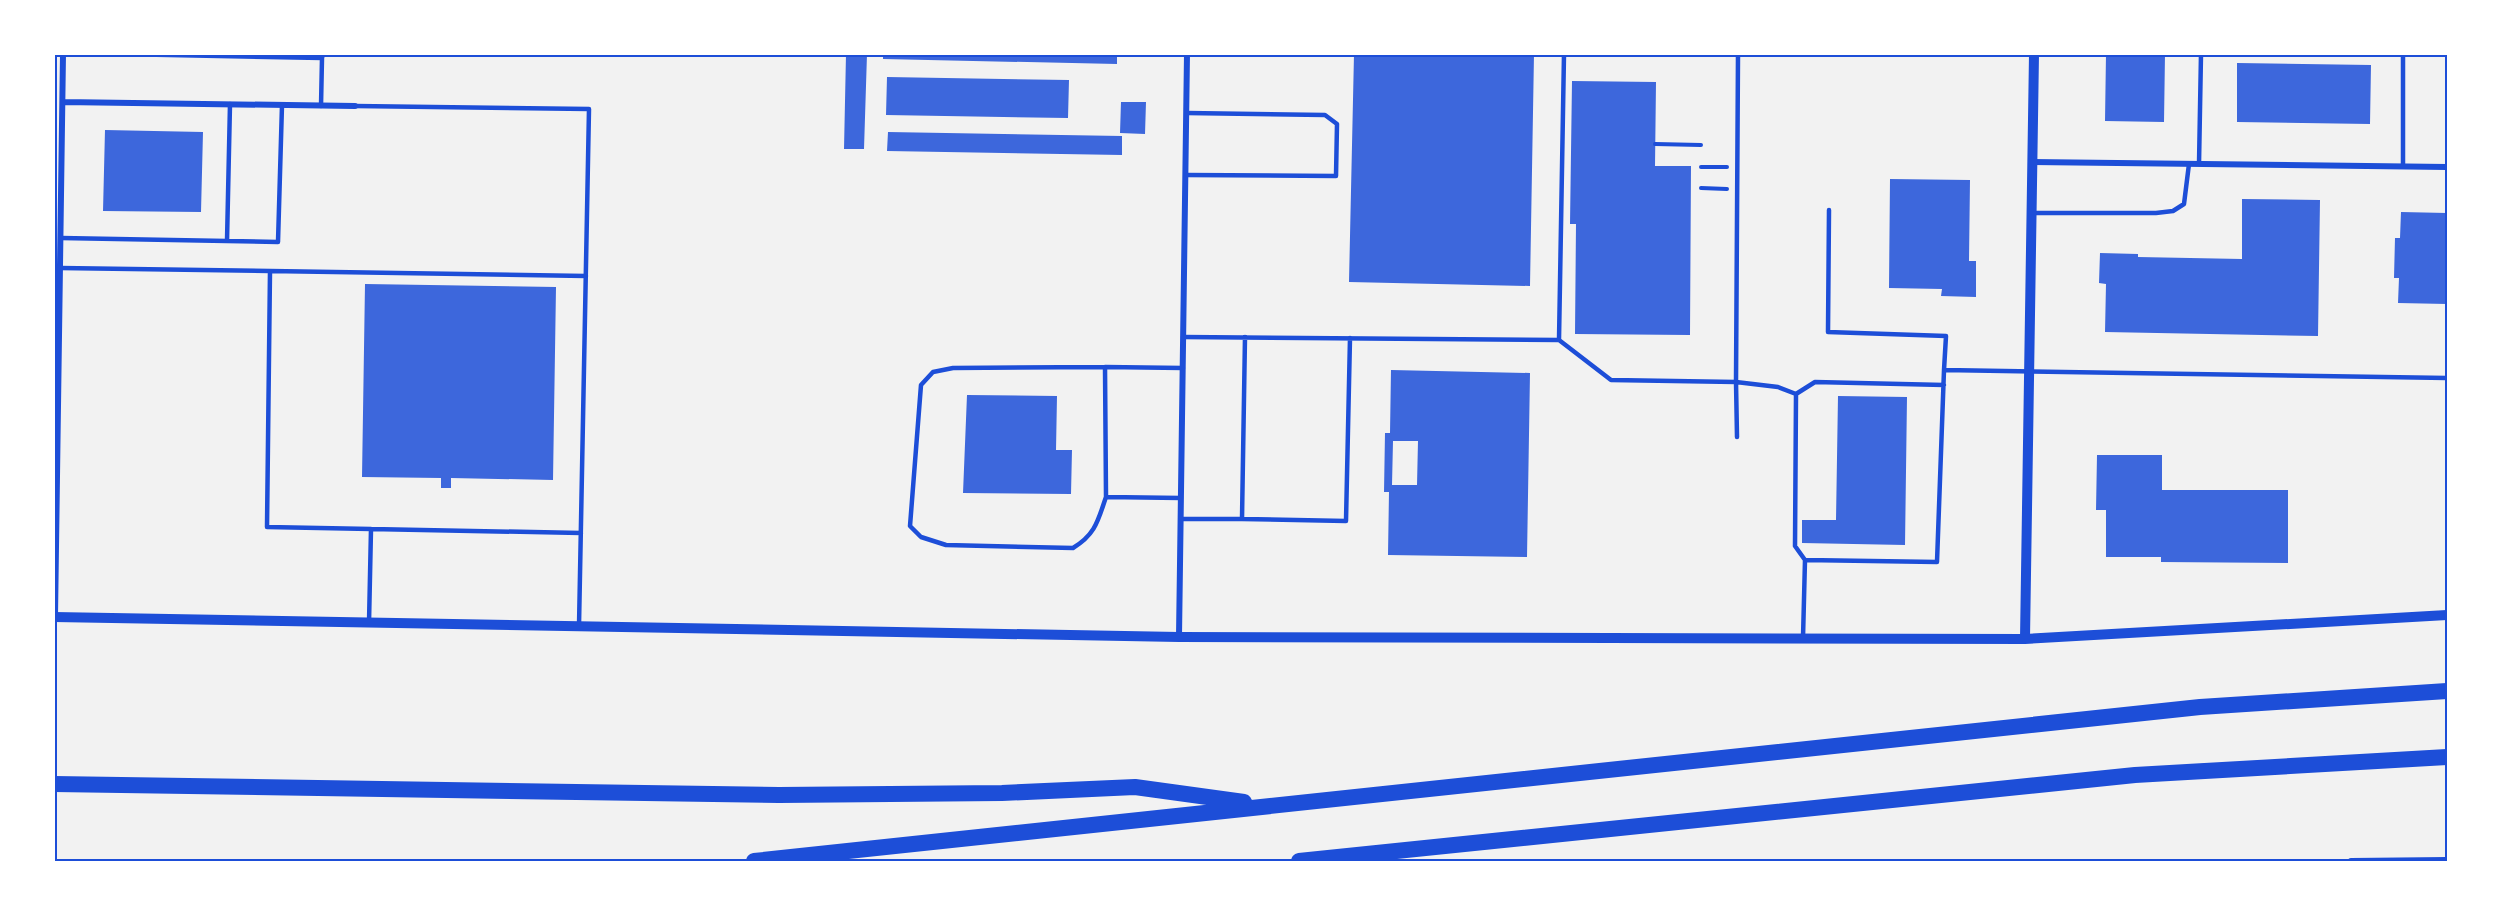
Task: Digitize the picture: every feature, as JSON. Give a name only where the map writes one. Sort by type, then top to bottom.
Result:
[{"type":"highway","points":[[754,861],[2200,707],[2447,691]]},
{"type":"highway","points":[[1299,861],[2135,775],[2447,757]]},
{"type":"highway","points":[[54,784],[779,795],[1002,794],[1135,787],[1269,805]]},
{"type":"highway","points":[[1361,861],[1604,828]]},
{"type":"street","points":[[63,54],[54,617],[1179,637],[2025,639],[2447,615]]},
{"type":"street","points":[[1179,637],[1187,54]]},
{"type":"street","points":[[2025,639],[2034,54]]},
{"type":"street","points":[[63,102],[355,106]]},
{"type":"street","points":[[2032,162],[2447,167]]},
{"type":"street","points":[[2351,861],[2447,860]]},
{"type":"lane","points":[[118,54],[322,56],[321,106]]},
{"type":"lane","points":[[1559,340],[1564,54]]},
{"type":"lane","points":[[1737,54],[1737,437]]},
{"type":"lane","points":[[2199,164],[2201,54]]},
{"type":"lane","points":[[2403,54],[2403,166]]},
{"type":"lane","points":[[227,241],[230,104]]},
{"type":"lane","points":[[60,238],[278,242],[282,105]]},
{"type":"lane","points":[[355,106],[589,109],[579,626]]},
{"type":"lane","points":[[1186,175],[1336,176],[1337,124],[1325,115],[1187,113]]},
{"type":"lane","points":[[54,149],[62,149]]},
{"type":"lane","points":[[2031,213],[2173,211],[2184,204],[2189,164]]},
{"type":"lane","points":[[1805,560],[1937,562],[1946,336],[1828,332],[1829,210]]},
{"type":"lane","points":[[60,268],[586,276]]},
{"type":"lane","points":[[270,271],[267,527],[581,533]]},
{"type":"lane","points":[[1183,337],[1559,340],[1611,380],[1736,382],[1778,387],[1796,394]]},
{"type":"lane","points":[[1242,519],[1245,337]]},
{"type":"lane","points":[[1180,519],[1346,521],[1350,338]]},
{"type":"lane","points":[[1105,367],[1106,497],[1097,524],[1087,539],[1073,548],[946,545],[921,537],[910,526],[921,385],[933,372],[953,368],[1105,367],[1183,368]]},
{"type":"lane","points":[[1944,370],[2447,378]]},
{"type":"lane","points":[[1796,394],[1815,382],[1944,385]]},
{"type":"lane","points":[[1796,394],[1795,546],[1805,560],[1803,638]]},
{"type":"lane","points":[[1106,497],[1181,498]]},
{"type":"lane","points":[[369,623],[371,529]]},
{"type":"path","points":[[1655,144],[1701,145]]},
{"type":"path","points":[[1701,167],[1737,168]]},
{"type":"path","points":[[1701,188],[1737,190]]},
{"type":"building","points":[[846,54],[867,54],[864,149],[844,149]]},
{"type":"building","points":[[883,54],[1117,54],[1117,64],[883,59]]},
{"type":"building","points":[[1354,54],[1534,54],[1530,286],[1349,282]]},
{"type":"building","points":[[2106,54],[2165,54],[2164,122],[2105,121]]},
{"type":"building","points":[[2237,63],[2371,65],[2370,124],[2237,122]]},
{"type":"building","points":[[887,77],[1069,80],[1068,118],[886,115]]},
{"type":"building","points":[[1572,81],[1656,82],[1655,166],[1691,166],[1690,335],[1575,334],[1576,224],[1570,224]]},
{"type":"building","points":[[1121,102],[1146,102],[1145,134],[1120,133]]},
{"type":"building","points":[[105,130],[203,132],[201,212],[103,211]]},
{"type":"building","points":[[888,132],[1122,136],[1122,155],[887,151]]},
{"type":"building","points":[[1890,179],[1970,180],[1969,261],[1976,261],[1976,297],[1941,296],[1942,289],[1889,288]]},
{"type":"building","points":[[2242,199],[2320,200],[2318,336],[2105,332],[2106,284],[2099,283],[2100,253],[2138,254],[2138,257],[2242,259]]},
{"type":"building","points":[[2401,212],[2447,213],[2447,304],[2398,303],[2399,278],[2394,278],[2395,238],[2400,238]]},
{"type":"building","points":[[365,284],[556,287],[553,480],[451,478],[451,488],[441,488],[441,478],[362,477]]},
{"type":"building","points":[[1391,370],[1530,373],[1527,557],[1388,555],[1389,492],[1384,492],[1385,433],[1390,433]],"holes":[[[1393,441],[1418,441],[1417,485],[1392,485]]]},
{"type":"building","points":[[967,395],[1057,396],[1056,450],[1072,450],[1071,494],[963,493]]},
{"type":"building","points":[[1838,396],[1907,397],[1905,545],[1802,543],[1802,520],[1836,520]]},
{"type":"building","points":[[2097,455],[2162,455],[2162,490],[2288,490],[2288,563],[2161,562],[2161,557],[2106,557],[2106,510],[2096,510]]}]
